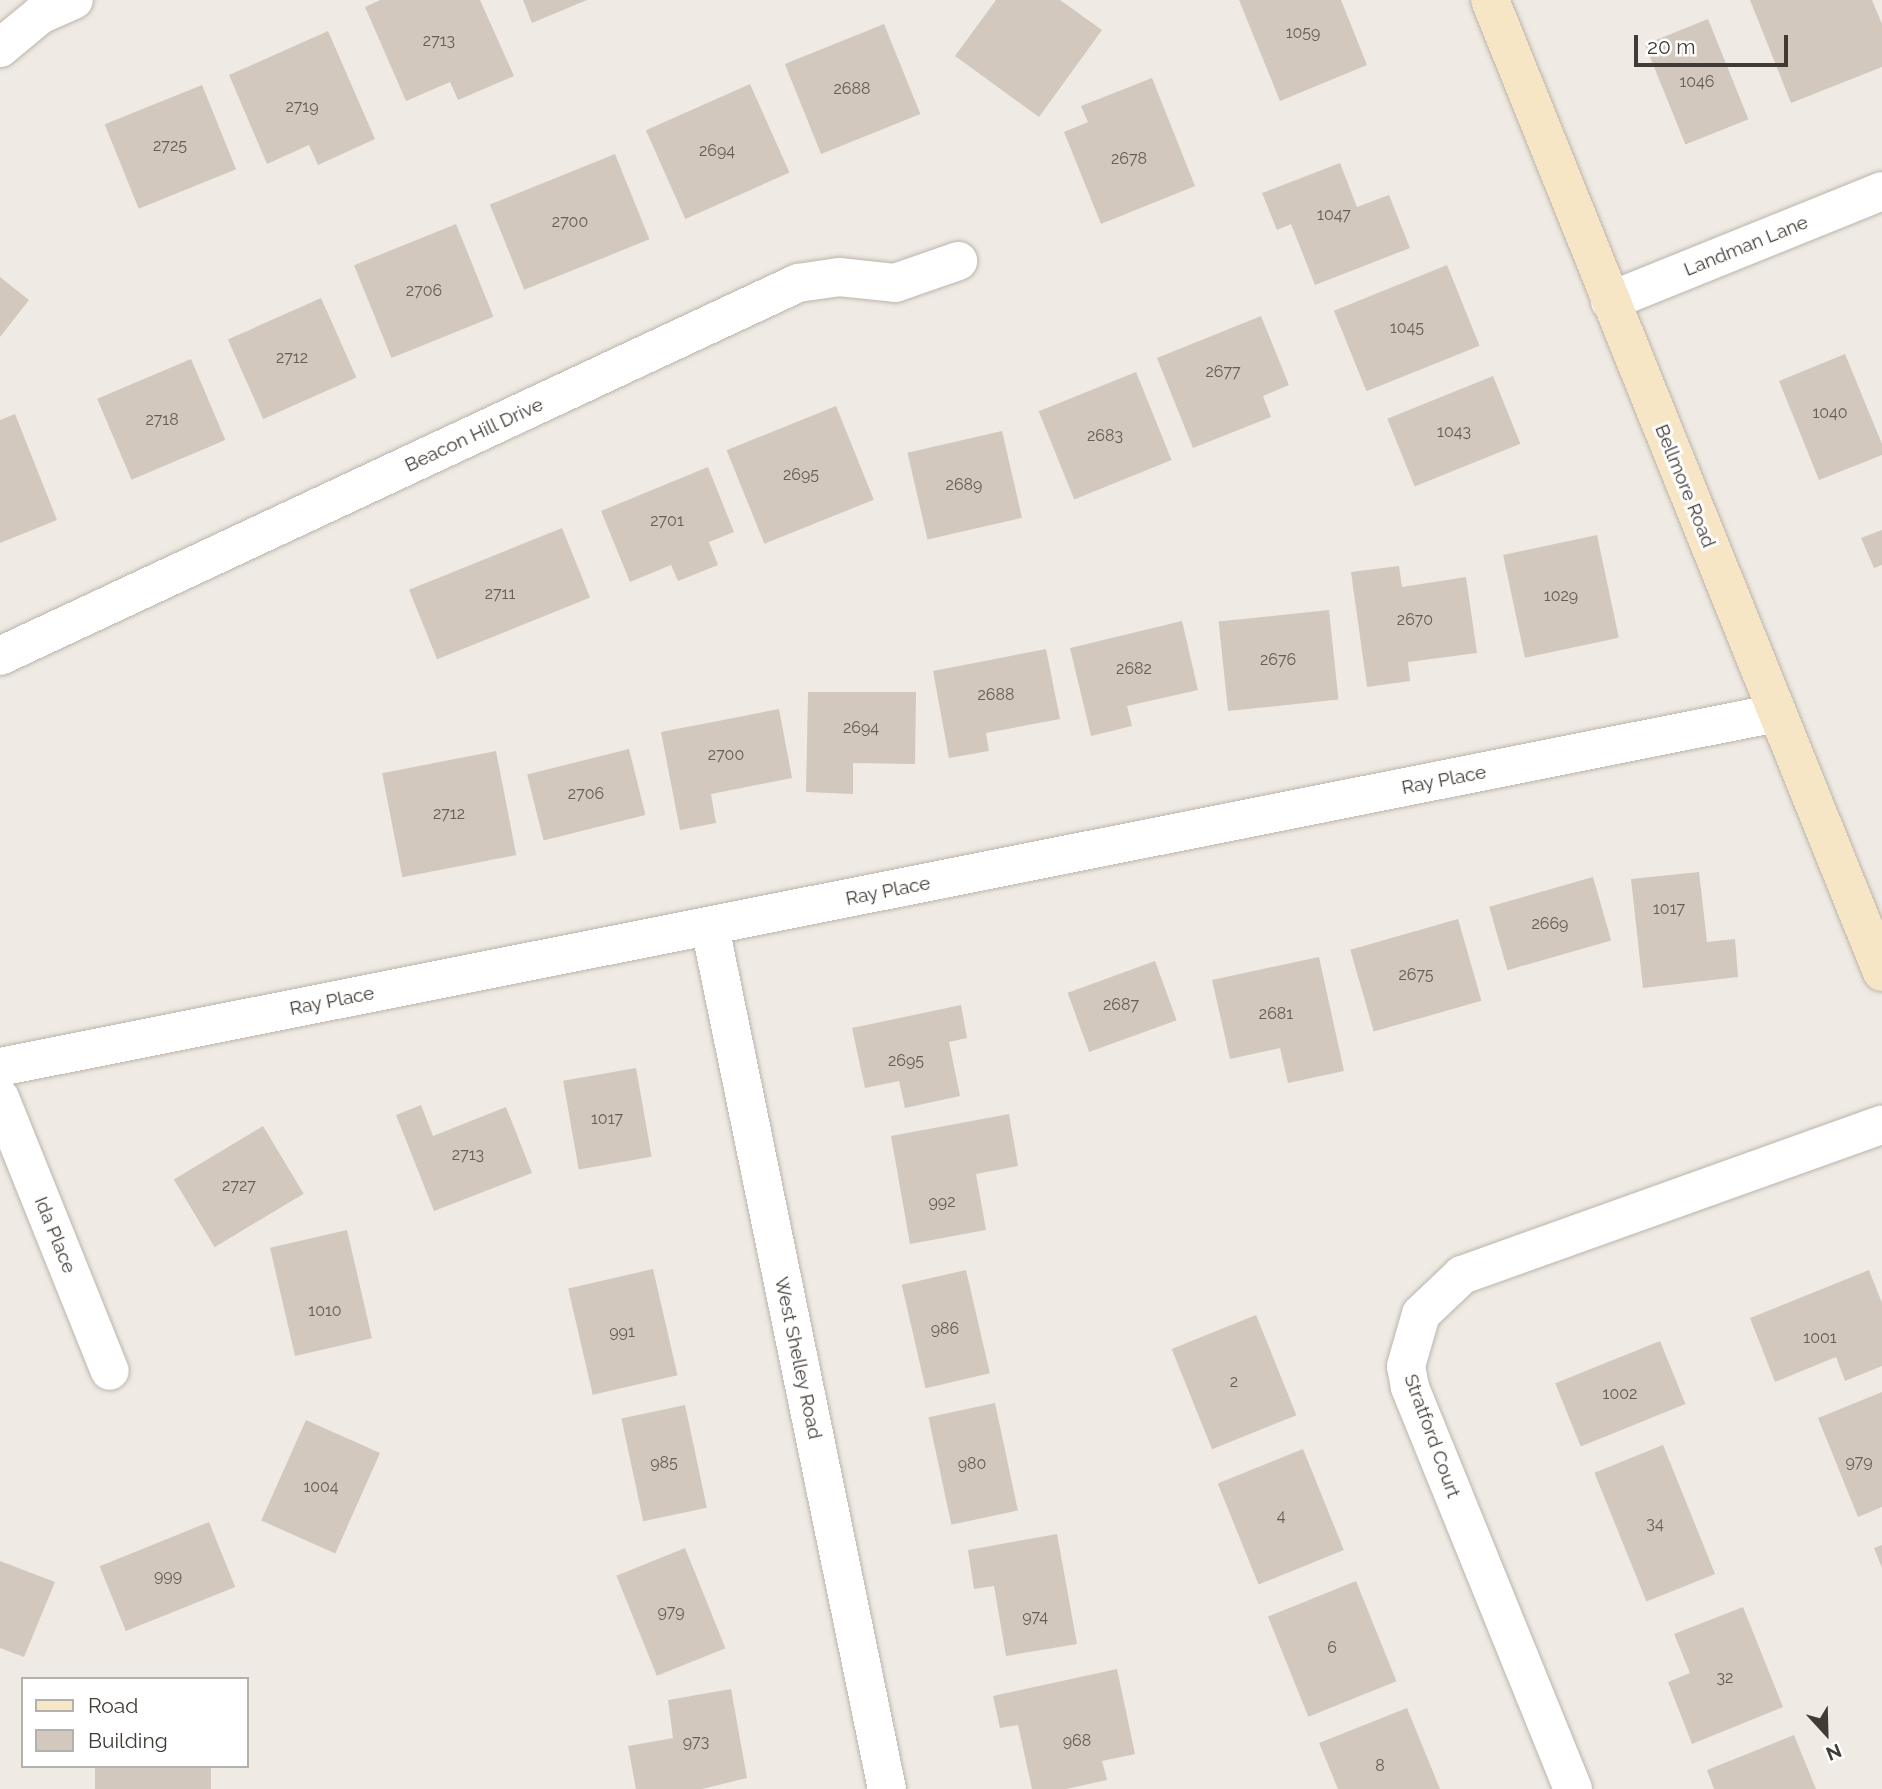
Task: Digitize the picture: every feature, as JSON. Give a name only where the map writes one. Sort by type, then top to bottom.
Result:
[{"type":"main road","name":"Bellmore Road","points":[[1490,0],[1882,972]]},
{"type":"street","points":[[0,48],[40,15],[74,0]]},
{"type":"street","name":"Landman Lane","points":[[1610,301],[1882,191]]},
{"type":"street","name":"Beacon Hill Drive","points":[[0,656],[799,283],[839,277],[895,283],[958,261]]},
{"type":"street","name":"Ray Place","points":[[0,1067],[1776,713]]},
{"type":"street","name":"West Shelley Road","points":[[710,927],[887,1789]]},
{"type":"street","name":"Ida Place","points":[[0,1098],[110,1371]]},
{"type":"street","name":"Stratford Court","points":[[1573,1789],[1410,1387],[1406,1366],[1422,1314],[1462,1275],[1882,1125]]},
{"type":"building","points":[[380,0],[480,0],[514,76],[458,100],[450,82],[406,101],[365,7]]},
{"type":"building","points":[[523,0],[587,0],[532,23]]},
{"type":"building","points":[[996,0],[1060,0],[1102,30],[1039,117],[955,56]]},
{"type":"building","points":[[1239,0],[1341,0],[1367,65],[1280,101]]},
{"type":"building","points":[[1750,0],[1872,0],[1882,24],[1882,67],[1791,103]]},
{"type":"building","points":[[1708,19],[1748,119],[1685,145],[1645,44]]},
{"type":"building","points":[[884,24],[920,114],[821,154],[785,64]]},
{"type":"building","points":[[328,31],[375,139],[318,165],[309,145],[267,164],[229,75]]},
{"type":"building","points":[[1152,78],[1195,186],[1101,224],[1064,132],[1088,122],[1081,106]]},
{"type":"building","points":[[750,84],[789,173],[685,219],[646,130]]},
{"type":"building","points":[[202,85],[236,169],[139,209],[105,124]]},
{"type":"building","points":[[615,154],[649,239],[524,290],[490,205]]},
{"type":"building","points":[[1340,163],[1357,207],[1389,195],[1410,248],[1315,285],[1291,224],[1277,230],[1262,193]]},
{"type":"building","points":[[456,224],[493,317],[391,358],[354,265]]},
{"type":"building","points":[[1447,265],[1480,346],[1366,391],[1334,311]]},
{"type":"building","points":[[0,277],[29,300],[0,337]]},
{"type":"building","points":[[321,298],[356,377],[263,419],[228,339]]},
{"type":"building","points":[[1261,316],[1289,385],[1263,396],[1271,417],[1193,448],[1157,358]]},
{"type":"building","points":[[1845,354],[1882,444],[1882,455],[1819,480],[1779,381]]},
{"type":"building","points":[[191,359],[225,440],[131,480],[97,399]]},
{"type":"building","points":[[1136,372],[1172,460],[1074,499],[1039,411]]},
{"type":"building","points":[[1493,376],[1520,444],[1415,486],[1387,419]]},
{"type":"building","points":[[836,406],[874,500],[764,544],[727,450]]},
{"type":"building","points":[[15,414],[57,520],[0,543],[0,420]]},
{"type":"building","points":[[1002,431],[1022,518],[928,540],[907,453]]},
{"type":"building","points":[[708,467],[734,532],[709,542],[718,565],[678,581],[671,565],[630,582],[601,511]]},
{"type":"building","points":[[562,528],[590,598],[437,659],[409,590]]},
{"type":"building","points":[[1882,530],[1882,565],[1874,568],[1861,538]]},
{"type":"building","points":[[1597,535],[1619,638],[1525,658],[1503,555]]},
{"type":"building","points":[[1399,566],[1402,587],[1466,577],[1477,653],[1408,662],[1410,681],[1367,687],[1351,572]]},
{"type":"building","points":[[1329,610],[1338,700],[1228,711],[1219,622]]},
{"type":"building","points":[[1182,621],[1198,690],[1127,706],[1132,726],[1091,736],[1070,648]]},
{"type":"building","points":[[1046,649],[1060,719],[986,733],[989,751],[949,758],[933,671]]},
{"type":"building","points":[[808,692],[916,692],[915,764],[853,763],[853,794],[806,792]]},
{"type":"building","points":[[779,709],[792,778],[711,794],[716,823],[680,830],[661,732]]},
{"type":"building","points":[[629,749],[645,815],[544,840],[527,774]]},
{"type":"building","points":[[496,751],[516,855],[402,877],[382,773]]},
{"type":"building","points":[[1699,872],[1707,942],[1735,939],[1738,977],[1643,988],[1631,879]]},
{"type":"building","points":[[1593,877],[1611,940],[1507,970],[1489,907]]},
{"type":"building","points":[[1458,919],[1481,1001],[1374,1032],[1350,950]]},
{"type":"building","points":[[1319,957],[1344,1071],[1288,1083],[1280,1048],[1230,1059],[1212,980]]},
{"type":"building","points":[[1155,961],[1177,1020],[1089,1052],[1068,993]]},
{"type":"building","points":[[961,1005],[967,1038],[949,1042],[960,1096],[905,1108],[899,1081],[865,1088],[852,1028]]},
{"type":"building","points":[[636,1068],[652,1157],[579,1169],[563,1081]]},
{"type":"building","points":[[421,1105],[433,1136],[506,1107],[532,1173],[434,1211],[396,1115]]},
{"type":"building","points":[[1009,1114],[1018,1166],[976,1174],[986,1230],[910,1244],[891,1136]]},
{"type":"building","points":[[263,1126],[304,1194],[215,1247],[174,1180]]},
{"type":"building","points":[[347,1230],[372,1338],[295,1356],[270,1248]]},
{"type":"building","points":[[653,1269],[678,1375],[593,1395],[568,1289]]},
{"type":"building","points":[[966,1270],[990,1373],[926,1388],[902,1285]]},
{"type":"building","points":[[1869,1270],[1882,1303],[1882,1366],[1845,1381],[1836,1357],[1775,1382],[1750,1318]]},
{"type":"building","points":[[1256,1315],[1296,1415],[1212,1449],[1172,1349]]},
{"type":"building","points":[[1660,1341],[1685,1404],[1581,1446],[1555,1383]]},
{"type":"building","points":[[1882,1392],[1882,1507],[1858,1517],[1818,1418]]},
{"type":"building","points":[[995,1403],[1018,1511],[951,1525],[928,1417]]},
{"type":"building","points":[[685,1405],[707,1508],[643,1521],[621,1419]]},
{"type":"building","points":[[306,1420],[380,1453],[335,1553],[261,1520]]},
{"type":"building","points":[[1663,1445],[1715,1574],[1646,1602],[1594,1473]]},
{"type":"building","points":[[1303,1449],[1344,1550],[1259,1585],[1218,1483]]},
{"type":"building","points":[[209,1522],[235,1587],[126,1631],[100,1566]]},
{"type":"building","points":[[1057,1534],[1077,1644],[1006,1656],[994,1586],[974,1589],[968,1550]]},
{"type":"building","points":[[1882,1545],[1882,1568],[1874,1548]]},
{"type":"building","points":[[685,1548],[725,1648],[657,1676],[616,1576]]},
{"type":"building","points":[[0,1561],[55,1582],[24,1657],[0,1648]]},
{"type":"building","points":[[1356,1581],[1396,1681],[1308,1717],[1268,1617]]},
{"type":"building","points":[[1743,1607],[1783,1707],[1692,1744],[1668,1682],[1690,1673],[1674,1634]]},
{"type":"building","points":[[1117,1669],[1135,1754],[1102,1761],[1107,1780],[1066,1789],[1032,1789],[1018,1725],[1000,1728],[993,1696]]},
{"type":"building","points":[[731,1689],[747,1778],[702,1789],[636,1789],[628,1746],[673,1738],[668,1700]]},
{"type":"building","points":[[1407,1708],[1440,1789],[1338,1789],[1319,1743]]},
{"type":"building","points":[[1794,1735],[1816,1789],[1714,1789],[1707,1770]]},
{"type":"building","points":[[95,1768],[211,1768],[211,1789],[95,1789]]}]
